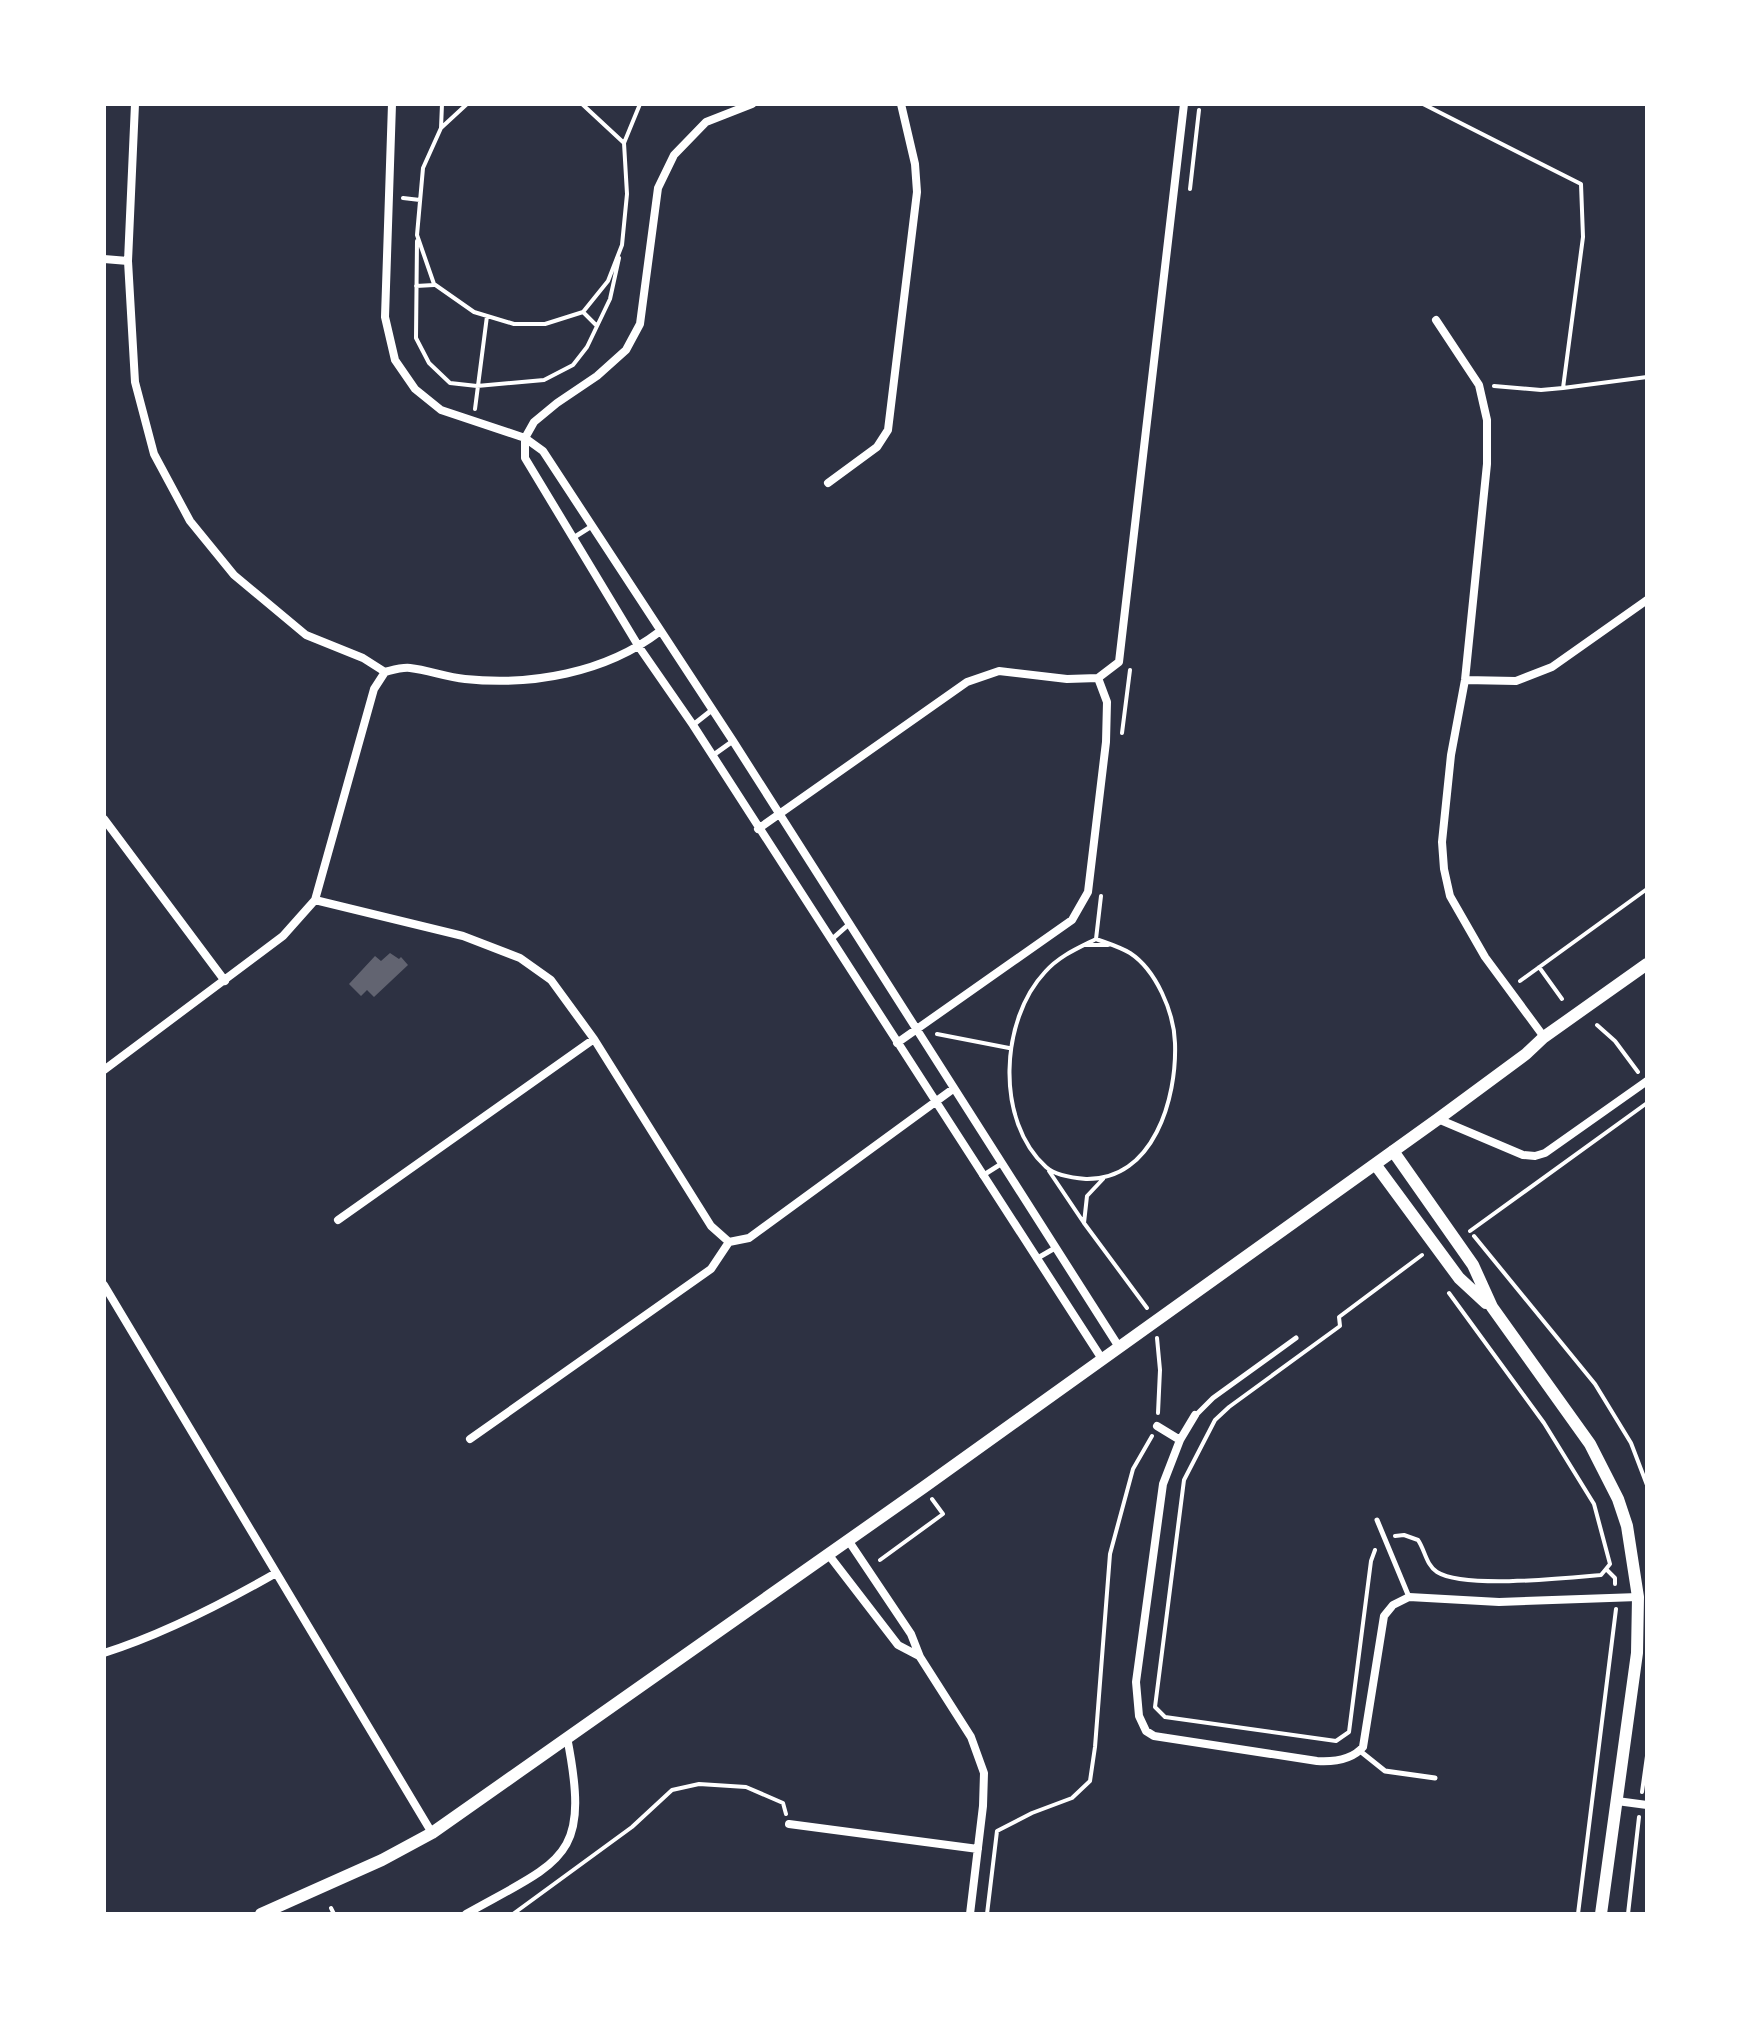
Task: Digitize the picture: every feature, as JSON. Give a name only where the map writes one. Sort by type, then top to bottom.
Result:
[{"type":"street","points":[[135,104],[128,261],[135,382],[154,454],[190,521],[234,575],[306,635],[363,658],[385,672],[408,668],[445,677],[499,683],[570,673],[639,647],[659,632]]},
{"type":"street","points":[[392,104],[385,317],[395,360],[415,389],[441,410],[525,438],[543,451],[733,741],[1119,1347]]},
{"type":"street","points":[[752,104],[706,122],[674,155],[658,188],[640,324],[626,350],[597,376],[534,422],[525,438],[525,458],[639,647],[693,725],[1102,1359]]},
{"type":"street","points":[[828,483],[877,447],[888,430],[917,192],[915,164],[901,104]]},
{"type":"street","points":[[758,829],[967,682],[999,671],[1067,679],[1098,678],[1119,662],[1184,104]]},
{"type":"street","points":[[104,259],[128,261]]},
{"type":"street","points":[[1436,320],[1479,385],[1487,420],[1487,464],[1465,680],[1451,755],[1442,842],[1444,869],[1450,896],[1485,957],[1544,1037]]},
{"type":"street","points":[[1465,680],[1516,681],[1552,667],[1647,600]]},
{"type":"street","points":[[104,1070],[283,936],[315,900],[374,689],[385,672]]},
{"type":"street","points":[[897,1043],[1072,920],[1088,892],[1106,742],[1107,702],[1098,678]]},
{"type":"street","points":[[104,819],[225,981]]},
{"type":"street","points":[[315,900],[463,936],[520,958],[551,980],[594,1039],[711,1226],[729,1242]]},
{"type":"street","points":[[264,1914],[382,1860],[432,1833],[924,1487],[1438,1119],[1526,1054],[1544,1037],[1647,964]]},
{"type":"street","points":[[338,1220],[594,1039]]},
{"type":"street","points":[[1438,1119],[1523,1155],[1535,1156],[1545,1153],[1643,1078]]},
{"type":"street","points":[[470,1439],[711,1269],[729,1242],[749,1238],[953,1089]]},
{"type":"street","points":[[1393,1151],[1473,1265],[1492,1307],[1574,1419],[1609,1479],[1627,1526],[1638,1597],[1637,1653],[1601,1914]]},
{"type":"street","points":[[1375,1164],[1459,1278],[1492,1307]]},
{"type":"street","points":[[104,1285],[432,1833]]},
{"type":"street","points":[[1195,1415],[1166,1471],[1160,1503],[1136,1682],[1136,1698],[1143,1725],[1151,1735],[1317,1761],[1342,1760],[1360,1751],[1367,1735],[1384,1616],[1393,1605],[1409,1597],[1499,1602],[1638,1597]]},
{"type":"street","points":[[1157,1426],[1180,1440]]},
{"type":"street","points":[[848,1540],[911,1634],[920,1657],[971,1737],[984,1773],[970,1914]]},
{"type":"street","points":[[828,1554],[898,1645],[920,1657]]},
{"type":"street","points":[[104,1653],[225,1601],[276,1573]]},
{"type":"street","points":[[466,1914],[544,1870],[567,1848],[576,1820],[575,1777],[567,1737]]},
{"type":"street","points":[[1617,1801],[1644,1805]]},
{"type":"street","points":[[789,1824],[978,1849]]},
{"type":"lane","points":[[573,538],[592,526]]},
{"type":"lane","points":[[693,725],[712,710]]},
{"type":"lane","points":[[712,756],[733,741]]},
{"type":"lane","points":[[830,941],[848,925]]},
{"type":"lane","points":[[982,1176],[1001,1164]]},
{"type":"lane","points":[[1036,1259],[1055,1248]]},
{"type":"lane","points":[[1195,1415],[1213,1398],[1296,1338]]},
{"type":"lane","points":[[1377,1520],[1409,1597]]},
{"type":"lane","points":[[1360,1751],[1385,1771],[1435,1778]]},
{"type":"path","points":[[442,104],[441,128],[423,168],[417,235],[416,338],[429,363],[450,383],[477,386],[544,380],[573,365],[587,347],[610,299],[622,245],[627,194],[624,143],[640,104]]},
{"type":"path","points":[[441,128],[467,104]]},
{"type":"path","points":[[582,104],[624,143]]},
{"type":"path","points":[[1423,104],[1581,184],[1583,237],[1563,388]]},
{"type":"path","points":[[390,197],[420,200]]},
{"type":"path","points":[[417,235],[434,284],[474,312],[514,324],[545,324],[583,312],[608,281],[622,245]]},
{"type":"path","points":[[416,286],[434,284]]},
{"type":"path","points":[[583,312],[596,325]]},
{"type":"path","points":[[474,419],[487,316]]},
{"type":"path","points":[[1479,385],[1541,390],[1647,377]]},
{"type":"path","points":[[1518,982],[1647,889]]},
{"type":"path","points":[[987,1914],[997,1831],[1072,1798],[1090,1781],[1110,1554],[1133,1469],[1157,1426],[1160,1370],[1156,1321],[1084,1223],[1047,1169],[1026,1142],[1015,1110],[1009,1077],[1009,1048],[1021,1008],[1044,972],[1064,955],[1096,939],[1131,954],[1157,983],[1174,1022],[1176,1069],[1152,1144],[1129,1166],[1103,1179],[1087,1196],[1084,1223]]},
{"type":"path","points":[[1539,967],[1562,999]]},
{"type":"path","points":[[1597,1025],[1615,1041],[1643,1078]]},
{"type":"path","points":[[935,1034],[1009,1048]]},
{"type":"path","points":[[1470,1231],[1647,1103]]},
{"type":"path","points":[[1047,1169],[1074,1178],[1103,1179]]},
{"type":"path","points":[[1462,1220],[1595,1384],[1631,1443],[1647,1485]]},
{"type":"path","points":[[1422,1255],[1339,1317],[1340,1326],[1215,1420],[1184,1480],[1155,1707],[1165,1717],[1336,1741],[1349,1732],[1371,1561],[1378,1545],[1385,1540],[1404,1535],[1418,1540],[1432,1568],[1444,1575],[1493,1581],[1601,1575],[1610,1564],[1594,1504],[1544,1423],[1441,1281]]},
{"type":"path","points":[[880,1560],[943,1514],[924,1487]]},
{"type":"path","points":[[1578,1914],[1617,1597],[1615,1578],[1606,1569]]},
{"type":"path","points":[[1628,1914],[1644,1805],[1647,1756]]},
{"type":"path","points":[[513,1914],[632,1827],[672,1790],[699,1784],[746,1787],[783,1803],[789,1824]]},
{"type":"path","points":[[331,1908],[334,1914]]},
{"type":"building","points":[[390,953],[399,959],[401,957],[408,965],[374,997],[367,990],[361,996],[349,984],[375,956],[381,961]]}]
